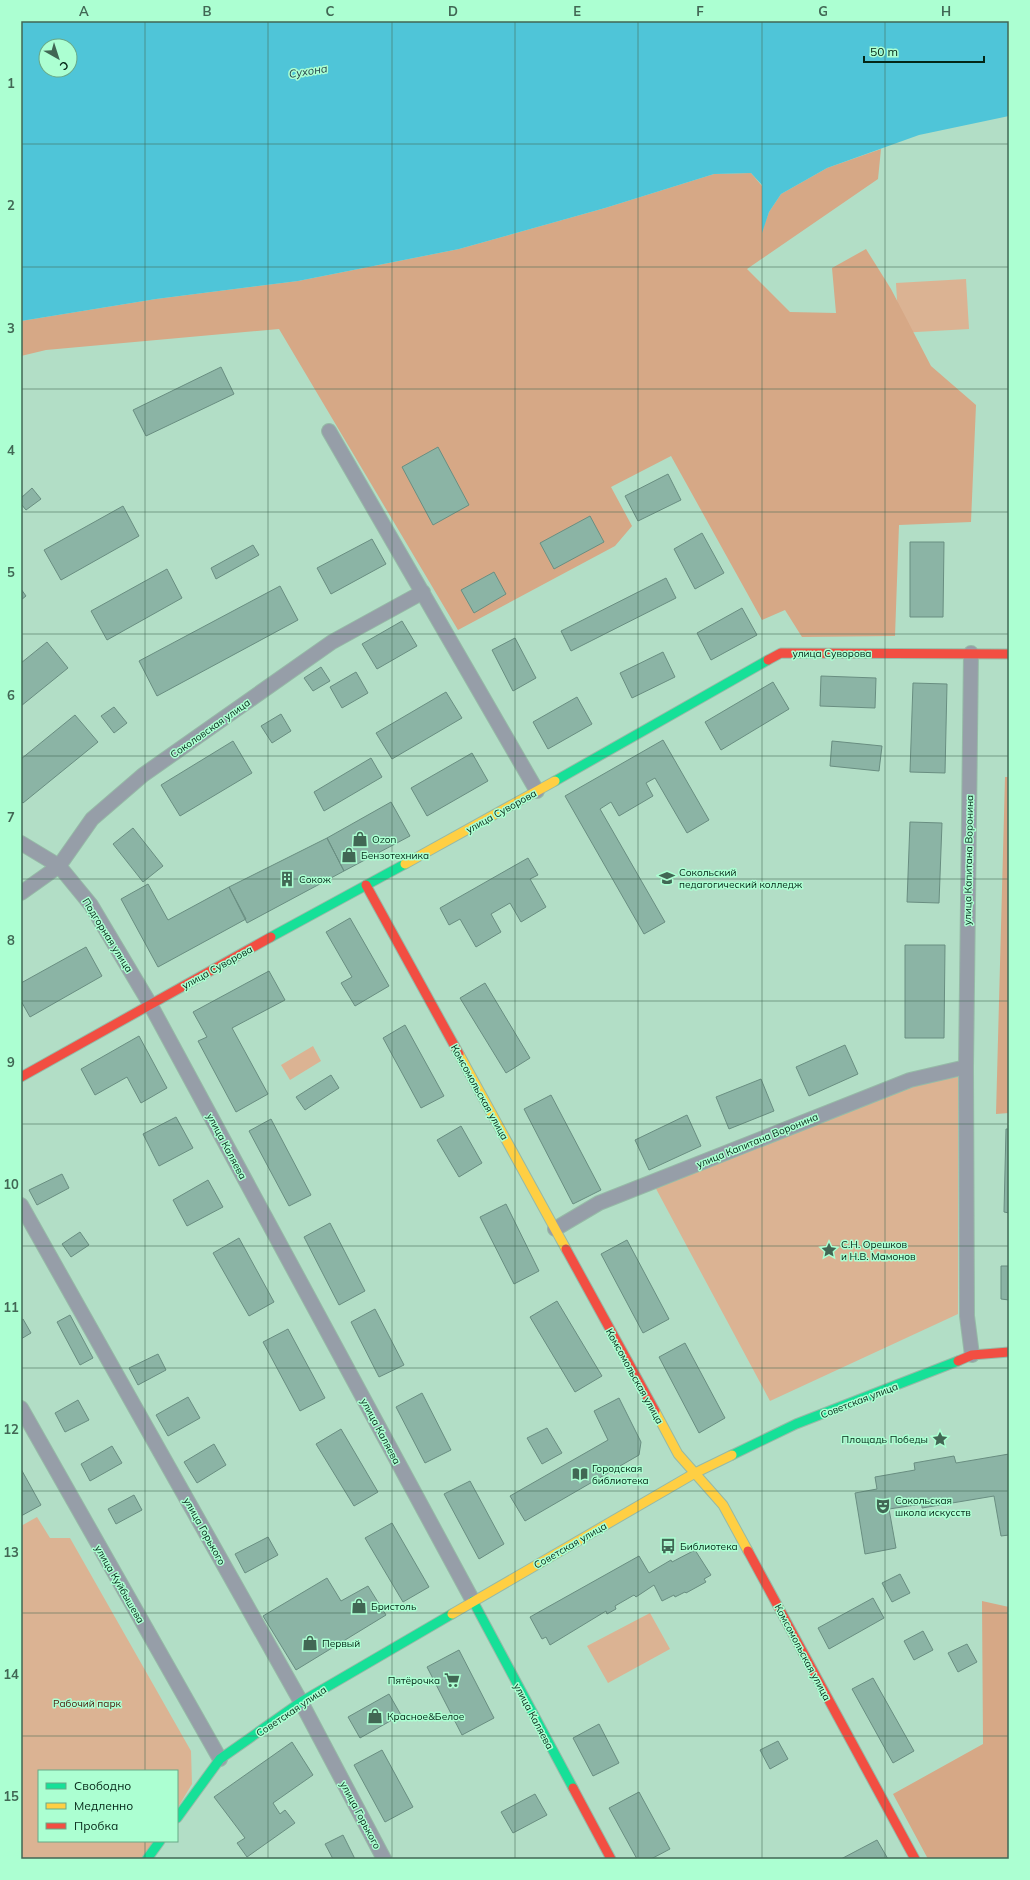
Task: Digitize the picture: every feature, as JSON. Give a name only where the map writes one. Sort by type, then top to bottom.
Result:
[{"type":"street","points":[[329,431],[537,791]]},
{"type":"street","name":"Соколовская улица","points":[[21,893],[59,866],[92,819],[143,775],[332,642],[423,592]]},
{"type":"street","name":"улица Суворова","points":[[21,1078],[150,1004],[537,791],[781,653],[1009,654]]},
{"type":"street","name":"улица Капитана Воронина","points":[[971,653],[966,1067],[967,1316],[972,1355]]},
{"type":"street","name":"Подгорная улица","points":[[21,843],[59,866],[91,905],[150,1004]]},
{"type":"street","name":"Комсомольская улица","points":[[366,885],[678,1454],[723,1505],[915,1859]]},
{"type":"street","name":"улица Каляева","points":[[150,1004],[611,1859]]},
{"type":"street","name":"улица Капитана Воронина","points":[[555,1228],[600,1203],[910,1080],[966,1067]]},
{"type":"street","name":"улица Горького","points":[[21,1205],[301,1702],[384,1859]]},
{"type":"street","name":"Советская улица","points":[[178,1817],[220,1759],[301,1702],[695,1473],[796,1424],[972,1355],[1009,1352]]},
{"type":"street","name":"улица Куйбышева","points":[[21,1408],[220,1759]]},
{"type":"street","points":[[146,1859],[159,1842]]},
{"type":"green space","points":[[966,279],[969,329],[899,333],[896,283]]},
{"type":"green space","points":[[313,1046],[321,1061],[290,1080],[281,1065]]},
{"type":"green space","points":[[958,1077],[958,1314],[770,1401],[654,1185],[911,1085]]},
{"type":"green space","name":"Рабочий парк","points":[[37,1517],[50,1538],[70,1538],[191,1751],[192,1784],[178,1807],[178,1770],[38,1770],[38,1842],[157,1842],[146,1859],[21,1859],[21,1526]]},
{"type":"green space","points":[[650,1613],[670,1649],[608,1683],[587,1646]]},
{"type":"shaded area","points":[[881,149],[878,179],[747,269],[790,312],[836,313],[832,268],[866,249],[891,289],[931,366],[976,405],[971,522],[899,525],[895,636],[802,637],[785,610],[762,620],[671,456],[611,487],[632,526],[615,546],[458,630],[279,329],[46,350],[21,356],[21,321],[156,299],[298,281],[459,249],[605,208],[714,174],[751,173],[762,186],[762,231],[769,212],[781,194],[827,168]]},
{"type":"shaded area","points":[[1005,777],[1009,777],[1009,1113],[996,1114]]},
{"type":"shaded area","points":[[982,1601],[1009,1607],[1009,1859],[928,1859],[893,1794],[983,1744]]},
{"type":"water","name":"Сухона","points":[[21,21],[1009,21],[1009,116],[919,135],[827,168],[781,194],[769,212],[762,233],[762,185],[751,173],[714,174],[605,208],[459,249],[298,281],[156,299],[21,321]]},
{"type":"building","points":[[221,367],[234,394],[146,436],[133,410]]},
{"type":"building","points":[[438,447],[469,505],[433,525],[402,467]]},
{"type":"building","points":[[668,474],[681,500],[638,521],[625,496]]},
{"type":"building","points":[[32,488],[41,499],[26,510],[21,504],[21,498]]},
{"type":"building","points":[[123,506],[139,536],[61,580],[44,550]]},
{"type":"building","points":[[590,516],[604,542],[554,569],[540,543]]},
{"type":"building","points":[[702,533],[724,573],[695,589],[674,549]]},
{"type":"building","points":[[372,539],[386,564],[331,594],[317,568]]},
{"type":"building","points":[[910,542],[944,542],[943,617],[910,617]]},
{"type":"building","points":[[253,545],[259,555],[216,579],[211,568]]},
{"type":"building","points":[[167,569],[182,598],[107,640],[91,611]]},
{"type":"building","points":[[494,572],[506,594],[474,613],[461,590]]},
{"type":"building","points":[[666,578],[676,598],[571,651],[561,631]]},
{"type":"building","points":[[280,586],[298,620],[157,696],[139,661]]},
{"type":"building","points":[[21,589],[26,596],[21,600]]},
{"type":"building","points":[[742,608],[757,635],[711,660],[697,633]]},
{"type":"building","points":[[402,621],[417,646],[377,669],[362,644]]},
{"type":"building","points":[[515,638],[536,678],[513,691],[492,650]]},
{"type":"building","points":[[47,642],[68,668],[21,706],[21,663]]},
{"type":"building","points":[[663,652],[675,677],[632,698],[620,673]]},
{"type":"building","points":[[321,667],[330,681],[313,691],[304,678]]},
{"type":"building","points":[[356,672],[368,693],[342,708],[330,687]]},
{"type":"building","points":[[821,676],[876,678],[875,708],[820,706]]},
{"type":"building","points":[[773,682],[789,709],[721,750],[705,722]]},
{"type":"building","points":[[913,683],[947,684],[945,773],[910,772]]},
{"type":"building","points":[[446,692],[462,718],[392,759],[376,733]]},
{"type":"building","points":[[577,697],[592,724],[548,749],[533,722]]},
{"type":"building","points":[[114,707],[127,723],[114,733],[101,716]]},
{"type":"building","points":[[281,714],[291,731],[272,743],[261,726]]},
{"type":"building","points":[[75,715],[98,742],[23,803],[21,801],[21,759]]},
{"type":"building","points":[[663,740],[709,820],[687,833],[655,778],[646,783],[653,796],[619,816],[611,802],[600,809],[665,922],[644,934],[565,796]]},
{"type":"building","points":[[233,741],[252,773],[180,816],[161,785]]},
{"type":"building","points":[[832,741],[882,746],[879,771],[830,766]]},
{"type":"building","points":[[472,753],[488,781],[427,816],[411,788]]},
{"type":"building","points":[[371,758],[382,777],[324,811],[314,792]]},
{"type":"building","points":[[391,802],[410,836],[344,871],[327,838]]},
{"type":"building","points":[[910,822],[942,823],[939,903],[907,902]]},
{"type":"building","points":[[133,828],[163,866],[143,882],[113,844]]},
{"type":"building","name":"Сокож","points":[[327,838],[344,871],[247,923],[229,887]]},
{"type":"building","points":[[528,858],[538,875],[530,879],[546,907],[521,922],[510,903],[491,914],[501,932],[476,947],[460,919],[449,925],[440,908]]},
{"type":"building","points":[[148,884],[168,920],[229,887],[246,919],[158,967],[121,899]]},
{"type":"building","points":[[350,918],[389,986],[355,1006],[341,983],[352,977],[326,932]]},
{"type":"building","points":[[905,945],[945,945],[944,1038],[905,1038]]},
{"type":"building","points":[[86,947],[102,976],[30,1017],[21,1001],[21,983]]},
{"type":"building","points":[[269,971],[285,1000],[232,1028],[268,1094],[236,1112],[198,1041],[207,1037],[193,1012]]},
{"type":"building","points":[[485,983],[530,1058],[506,1073],[460,998]]},
{"type":"building","points":[[405,1025],[444,1096],[421,1108],[383,1038]]},
{"type":"building","points":[[139,1036],[167,1088],[141,1103],[127,1077],[95,1095],[81,1069]]},
{"type":"building","points":[[845,1045],[858,1074],[809,1096],[796,1067]]},
{"type":"building","points":[[331,1075],[339,1088],[305,1110],[296,1097]]},
{"type":"building","points":[[761,1079],[774,1111],[729,1129],[716,1097]]},
{"type":"building","points":[[551,1095],[601,1190],[573,1204],[524,1109]]},
{"type":"building","points":[[687,1115],[701,1146],[649,1170],[635,1140]]},
{"type":"building","points":[[176,1117],[193,1148],[159,1166],[143,1134]]},
{"type":"building","points":[[271,1119],[311,1195],[289,1206],[249,1131]]},
{"type":"building","points":[[461,1126],[482,1163],[459,1177],[437,1140]]},
{"type":"building","points":[[1006,1129],[1009,1129],[1009,1213],[1004,1212]]},
{"type":"building","points":[[62,1174],[69,1188],[37,1205],[29,1190]]},
{"type":"building","points":[[208,1180],[223,1207],[187,1226],[173,1200]]},
{"type":"building","points":[[506,1204],[539,1271],[514,1284],[480,1217]]},
{"type":"building","points":[[330,1223],[365,1291],[339,1305],[304,1237]]},
{"type":"building","points":[[80,1232],[89,1245],[71,1257],[62,1244]]},
{"type":"building","points":[[239,1238],[274,1302],[249,1316],[213,1253]]},
{"type":"building","points":[[627,1240],[669,1319],[643,1333],[601,1254]]},
{"type":"building","points":[[1001,1266],[1009,1266],[1009,1300],[1001,1299]]},
{"type":"building","points":[[557,1301],[602,1376],[575,1392],[530,1317]]},
{"type":"building","points":[[375,1309],[404,1365],[379,1377],[351,1322]]},
{"type":"building","points":[[70,1315],[93,1358],[80,1365],[57,1322]]},
{"type":"building","points":[[23,1319],[31,1333],[21,1339],[21,1320]]},
{"type":"building","points":[[288,1329],[325,1398],[300,1411],[263,1342]]},
{"type":"building","points":[[685,1343],[725,1418],[699,1433],[659,1357]]},
{"type":"building","points":[[158,1354],[166,1370],[138,1385],[129,1368]]},
{"type":"building","points":[[422,1393],[451,1450],[425,1463],[396,1407]]},
{"type":"building","points":[[188,1397],[200,1418],[168,1436],[156,1415]]},
{"type":"building","points":[[619,1398],[641,1442],[639,1455],[525,1521],[510,1496],[608,1440],[594,1411]]},
{"type":"building","points":[[78,1400],[89,1420],[65,1432],[55,1413]]},
{"type":"building","points":[[547,1428],[562,1453],[542,1464],[527,1438]]},
{"type":"building","points":[[341,1429],[378,1492],[354,1506],[316,1444]]},
{"type":"building","points":[[214,1444],[226,1465],[197,1483],[184,1462]]},
{"type":"building","points":[[112,1446],[122,1463],[90,1481],[81,1464]]},
{"type":"building","name":"Сокольская школа искусств","points":[[1009,1454],[1009,1535],[1001,1536],[994,1496],[922,1508],[922,1504],[889,1509],[896,1548],[865,1554],[855,1493],[877,1489],[875,1477],[915,1470],[914,1463],[954,1456],[956,1463]]},
{"type":"building","points":[[21,1469],[41,1505],[21,1516]]},
{"type":"building","points":[[470,1481],[504,1544],[479,1559],[444,1494]]},
{"type":"building","points":[[134,1495],[142,1510],[116,1524],[108,1509]]},
{"type":"building","points":[[392,1523],[429,1587],[403,1602],[365,1538]]},
{"type":"building","points":[[268,1537],[278,1555],[245,1573],[235,1554]]},
{"type":"building","points":[[695,1550],[711,1575],[704,1579],[706,1582],[686,1593],[685,1592],[675,1597],[674,1595],[662,1601],[654,1585],[636,1597],[634,1595],[615,1606],[616,1609],[607,1614],[606,1611],[550,1645],[546,1637],[542,1639],[530,1617],[639,1556],[649,1573],[671,1560],[672,1562]]},
{"type":"building","points":[[900,1574],[910,1593],[892,1602],[882,1583]]},
{"type":"building","name":"Первый","points":[[327,1578],[341,1601],[368,1586],[386,1615],[296,1670],[263,1616]]},
{"type":"building","points":[[873,1598],[884,1618],[829,1649],[818,1628]]},
{"type":"building","points":[[923,1631],[933,1650],[914,1660],[904,1641]]},
{"type":"building","points":[[967,1644],[977,1662],[958,1672],[948,1653]]},
{"type":"building","points":[[459,1650],[494,1718],[462,1735],[427,1667]]},
{"type":"building","points":[[873,1678],[914,1751],[893,1763],[852,1689]]},
{"type":"building","points":[[389,1694],[401,1715],[360,1738],[348,1717]]},
{"type":"building","points":[[599,1724],[619,1763],[593,1776],[573,1738]]},
{"type":"building","points":[[778,1741],[788,1759],[770,1769],[760,1750]]},
{"type":"building","points":[[292,1742],[313,1775],[273,1803],[280,1814],[285,1810],[295,1823],[247,1857],[237,1843],[245,1838],[214,1797]]},
{"type":"building","points":[[382,1750],[413,1807],[385,1822],[354,1765]]},
{"type":"building","points":[[639,1792],[670,1849],[651,1859],[637,1859],[609,1808]]},
{"type":"building","points":[[535,1794],[547,1815],[513,1833],[501,1812]]},
{"type":"building","points":[[343,1835],[355,1859],[333,1859],[325,1844]]},
{"type":"building","points":[[877,1840],[888,1859],[841,1859]]},
{"type":"traffic: fast","points":[[555,781],[768,660]]},
{"type":"traffic: fast","points":[[271,937],[405,864]]},
{"type":"traffic: fast","points":[[732,1455],[796,1424],[958,1361]]},
{"type":"traffic: fast","points":[[473,1601],[573,1788]]},
{"type":"traffic: fast","points":[[178,1817],[220,1759],[301,1702],[452,1614]]},
{"type":"traffic: fast","points":[[147,1859],[159,1842]]},
{"type":"traffic: slow","points":[[405,864],[555,781]]},
{"type":"traffic: slow","points":[[459,1054],[566,1249]]},
{"type":"traffic: slow","points":[[655,1411],[678,1454],[723,1505],[748,1551]]},
{"type":"traffic: slow","points":[[452,1614],[695,1473],[732,1455]]},
{"type":"traffic: jam","points":[[768,660],[781,653],[1009,654]]},
{"type":"traffic: jam","points":[[366,885],[459,1054]]},
{"type":"traffic: jam","points":[[21,1077],[271,937]]},
{"type":"traffic: jam","points":[[566,1249],[655,1411]]},
{"type":"traffic: jam","points":[[958,1361],[972,1355],[1009,1352]]},
{"type":"traffic: jam","points":[[748,1551],[915,1859]]},
{"type":"traffic: jam","points":[[573,1788],[611,1859]]},
{"type":"place","name":"Ozon","points":[[360,839]]},
{"type":"place","name":"Бензотехника","points":[[349,855]]},
{"type":"place","name":"Сокольский педагогический колледж","points":[[667,878]]},
{"type":"place","name":"Сокож","points":[[287,879]]},
{"type":"place","name":"С.Н. Орешков и Н.В. Мамонов","points":[[829,1250]]},
{"type":"place","name":"Площадь Победы","points":[[940,1439]]},
{"type":"place","name":"Городская библиотека","points":[[580,1474]]},
{"type":"place","name":"Сокольская школа искусств","points":[[883,1506]]},
{"type":"place","name":"Библиотека","points":[[668,1546]]},
{"type":"place","name":"Бристоль","points":[[359,1606]]},
{"type":"place","name":"Первый","points":[[310,1643]]},
{"type":"place","name":"Пятёрочка","points":[[452,1680]]},
{"type":"place","name":"Красное&Белое","points":[[375,1716]]}]
